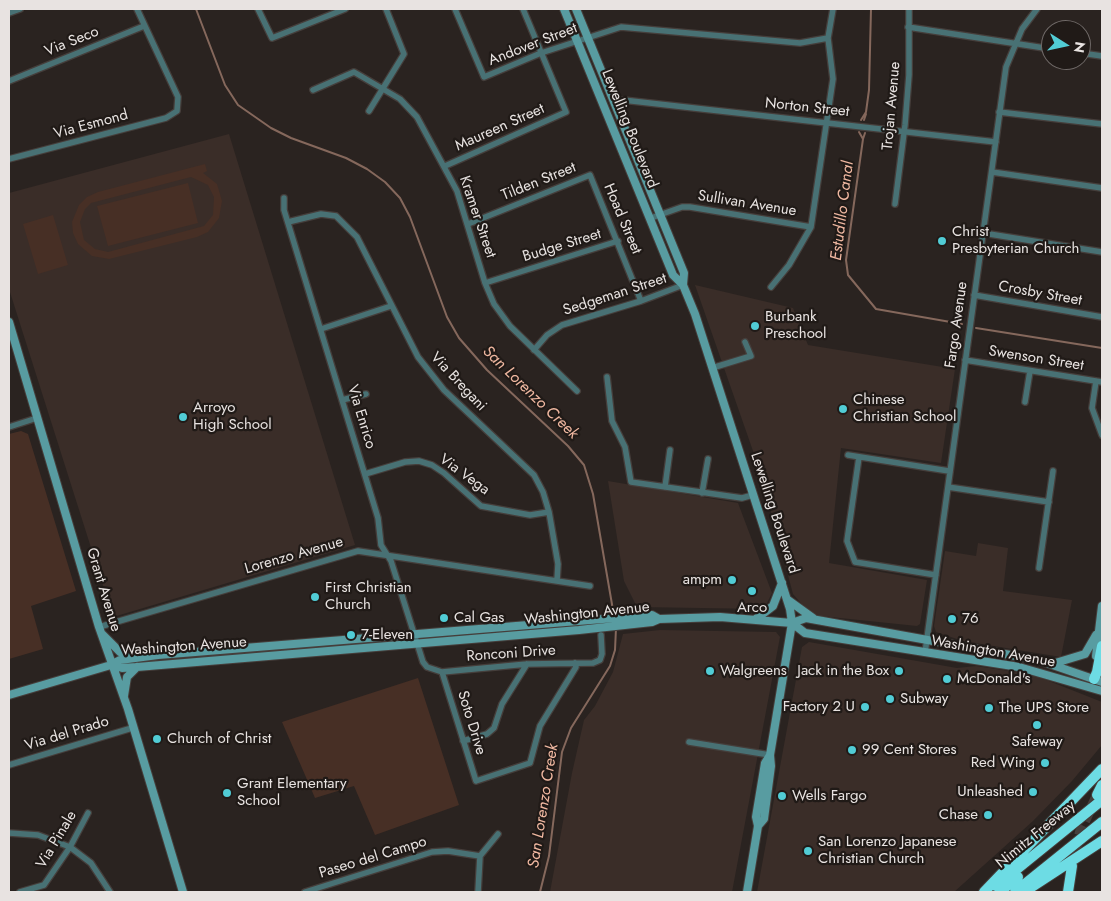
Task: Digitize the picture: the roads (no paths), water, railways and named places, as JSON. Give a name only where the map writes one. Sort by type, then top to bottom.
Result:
[{"type":"highway","points":[[1096,683],[1102,646]]},
{"type":"highway","points":[[984,892],[1102,769]]},
{"type":"highway","points":[[1099,798],[1102,785]]},
{"type":"highway","name":"Nimitz Freeway","points":[[988,892],[1099,798]]},
{"type":"highway","points":[[1000,892],[1102,809]]},
{"type":"highway","name":"Nimitz Freeway","points":[[1015,892],[1102,822]]},
{"type":"highway","points":[[1024,892],[1102,841]]},
{"type":"highway","points":[[1068,892],[1072,866]]},
{"type":"main road","name":"Lewelling Boulevard","points":[[564,9],[674,277],[683,285]]},
{"type":"main road","name":"Lewelling Boulevard","points":[[576,9],[616,102],[684,273],[683,285],[788,600],[792,623],[770,755],[766,764],[756,817],[758,826],[747,892]]},
{"type":"main road","points":[[602,99],[616,102]]},
{"type":"main road","name":"Grant Avenue","points":[[9,322],[100,630],[124,698],[183,892]]},
{"type":"main road","points":[[756,619],[773,606],[782,583]]},
{"type":"main road","points":[[788,600],[816,620]]},
{"type":"main road","points":[[1096,683],[1098,631],[1102,606]]},
{"type":"main road","name":"Washington Avenue","points":[[111,665],[121,660],[136,658],[415,638],[607,622],[652,615],[659,619],[720,617],[792,623],[806,618],[1020,656],[1052,664],[1096,683],[1102,691]]},
{"type":"main road","name":"Washington Avenue","points":[[792,623],[805,633],[1032,670],[1096,683]]},
{"type":"main road","points":[[100,630],[120,652],[136,658]]},
{"type":"main road","points":[[1052,664],[1085,654],[1098,631]]},
{"type":"main road","name":"Washington Avenue","points":[[111,665],[122,668],[136,667],[415,638]]},
{"type":"main road","points":[[9,695],[111,665]]},
{"type":"main road","points":[[124,698],[126,677],[136,667]]},
{"type":"street","points":[[9,13],[20,9]]},
{"type":"street","points":[[137,9],[144,26]]},
{"type":"street","points":[[258,9],[272,38],[345,9]]},
{"type":"street","points":[[369,111],[404,54],[386,9]]},
{"type":"street","name":"Andover Street","points":[[456,9],[484,77],[541,53],[621,27],[800,43],[828,38]]},
{"type":"street","points":[[523,9],[541,53]]},
{"type":"street","points":[[771,287],[789,265],[811,227],[832,79],[828,38],[833,9]]},
{"type":"street","name":"Trojan Avenue","points":[[894,204],[904,131],[909,75],[908,9]]},
{"type":"street","name":"Fargo Avenue","points":[[925,653],[1006,68],[1014,44],[1037,9]]},
{"type":"street","name":"Via Seco","points":[[9,81],[144,26]]},
{"type":"street","name":"Via Esmond","points":[[9,160],[166,118],[177,111],[178,98],[144,26]]},
{"type":"street","points":[[908,27],[1041,48]]},
{"type":"street","name":"Maureen Street","points":[[445,166],[566,112],[541,53]]},
{"type":"street","name":"Kramer Street","points":[[313,90],[354,72],[400,99],[417,118],[445,166],[468,224],[485,283],[494,304],[510,326],[577,391]]},
{"type":"street","name":"Norton Street","points":[[616,102],[621,100],[996,142]]},
{"type":"street","points":[[999,112],[1102,124]]},
{"type":"street","points":[[992,172],[1102,188]]},
{"type":"street","name":"Tilden Street","points":[[468,224],[590,176]]},
{"type":"street","name":"Hoad Street","points":[[590,176],[641,301]]},
{"type":"street","name":"Via Enrico","points":[[284,198],[288,222],[378,518],[381,545],[391,561],[415,638]]},
{"type":"street","name":"Sullivan Avenue","points":[[650,218],[682,207],[690,207],[811,227]]},
{"type":"street","name":"Via Bregani","points":[[288,222],[321,214],[336,216],[357,237],[418,357],[444,390],[534,475],[543,492],[549,512],[558,564],[558,581]]},
{"type":"street","points":[[983,233],[1102,252]]},
{"type":"street","name":"Budge Street","points":[[485,283],[618,241]]},
{"type":"street","name":"Sedgeman Street","points":[[534,350],[547,335],[562,325],[641,301],[683,285]]},
{"type":"street","name":"Crosby Street","points":[[974,295],[1102,317]]},
{"type":"street","points":[[321,328],[391,306]]},
{"type":"street","points":[[712,368],[750,356],[746,342]]},
{"type":"street","name":"Swenson Street","points":[[965,360],[1099,381]]},
{"type":"street","points":[[1025,402],[1030,371]]},
{"type":"street","points":[[607,377],[612,421],[624,447],[630,482],[742,498],[753,495]]},
{"type":"street","points":[[1099,381],[1092,408],[1102,435]]},
{"type":"street","points":[[342,400],[366,394]]},
{"type":"street","points":[[9,427],[37,418]]},
{"type":"street","points":[[665,487],[670,450]]},
{"type":"street","points":[[848,455],[949,471]]},
{"type":"street","points":[[859,457],[847,541],[855,562],[936,575]]},
{"type":"street","points":[[702,493],[708,459]]},
{"type":"street","name":"Via Vega","points":[[365,474],[405,462],[419,461],[432,465],[444,473],[481,506],[530,515],[549,512]]},
{"type":"street","points":[[1039,568],[1053,471]]},
{"type":"street","points":[[948,486],[1048,502]]},
{"type":"street","name":"Lorenzo Avenue","points":[[100,630],[350,552],[386,555],[590,586]]},
{"type":"street","name":"Ronconi Drive","points":[[442,672],[527,664],[575,662],[586,664],[600,660],[602,654],[601,635]]},
{"type":"street","points":[[415,638],[426,667],[442,672]]},
{"type":"street","name":"Soto Drive","points":[[442,672],[476,781],[530,763],[540,726],[576,667],[575,662]]},
{"type":"street","points":[[463,741],[487,734],[494,728],[502,704],[527,664]]},
{"type":"street","name":"Via del Prado","points":[[9,765],[132,728]]},
{"type":"street","points":[[689,742],[770,755]]},
{"type":"street","name":"Via Pinale","points":[[20,892],[44,885],[70,847],[88,813]]},
{"type":"street","points":[[9,833],[38,835],[70,847],[91,863],[110,892]]},
{"type":"street","points":[[478,892],[480,856],[498,834]]},
{"type":"street","name":"Paseo del Campo","points":[[305,892],[432,852],[448,851],[480,856]]},
{"type":"waterway","name":"San Lorenzo Creek","points":[[196,9],[225,85],[238,105],[271,128],[291,138],[346,158],[367,169],[385,182],[400,198],[410,217],[447,317],[459,338],[487,370],[568,446],[584,465],[593,494],[614,616]]},
{"type":"waterway","name":"Estudillo Canal","points":[[861,120],[866,112],[869,90],[871,9]]},
{"type":"waterway","name":"Estudillo Canal","points":[[864,120],[866,114]]},
{"type":"waterway","name":"Estudillo Canal","points":[[859,132],[863,139],[846,260],[848,275],[876,309],[962,324]]},
{"type":"waterway","name":"Estudillo Canal","points":[[863,139],[865,133]]},
{"type":"waterway","name":"Estudillo Canal","points":[[976,328],[1102,348]]},
{"type":"waterway","name":"San Lorenzo Creek","points":[[540,892],[549,856],[562,752],[571,728],[610,666],[615,650],[616,628]]},
{"type":"tunnel","points":[[1072,864],[1080,832],[1097,795]]},
{"type":"place","name":"Christ Presbyterian Church","points":[[942,241]]},
{"type":"place","name":"Burbank Preschool","points":[[755,326]]},
{"type":"place","name":"Chinese Christian School","points":[[843,409]]},
{"type":"place","name":"Arroyo High School","points":[[183,417]]},
{"type":"place","name":"ampm","points":[[732,580]]},
{"type":"place","name":"Arco","points":[[752,591]]},
{"type":"place","name":"First Christian Church","points":[[315,597]]},
{"type":"place","name":"Cal Gas","points":[[444,618]]},
{"type":"place","name":"76","points":[[952,619]]},
{"type":"place","name":"7-Eleven","points":[[351,635]]},
{"type":"place","name":"Walgreens","points":[[710,671]]},
{"type":"place","name":"Jack in the Box","points":[[899,671]]},
{"type":"place","name":"McDonald's","points":[[947,679]]},
{"type":"place","name":"Subway","points":[[890,699]]},
{"type":"place","name":"Factory 2 U","points":[[865,707]]},
{"type":"place","name":"The UPS Store","points":[[989,708]]},
{"type":"place","name":"Safeway","points":[[1037,725]]},
{"type":"place","name":"Church of Christ","points":[[157,739]]},
{"type":"place","name":"99 Cent Stores","points":[[852,750]]},
{"type":"place","name":"Red Wing","points":[[1045,763]]},
{"type":"place","name":"Unleashed","points":[[1033,792]]},
{"type":"place","name":"Grant Elementary School","points":[[227,793]]},
{"type":"place","name":"Wells Fargo","points":[[782,796]]},
{"type":"place","name":"Chase","points":[[988,815]]},
{"type":"place","name":"San Lorenzo Japanese Christian Church","points":[[808,851]]}]
